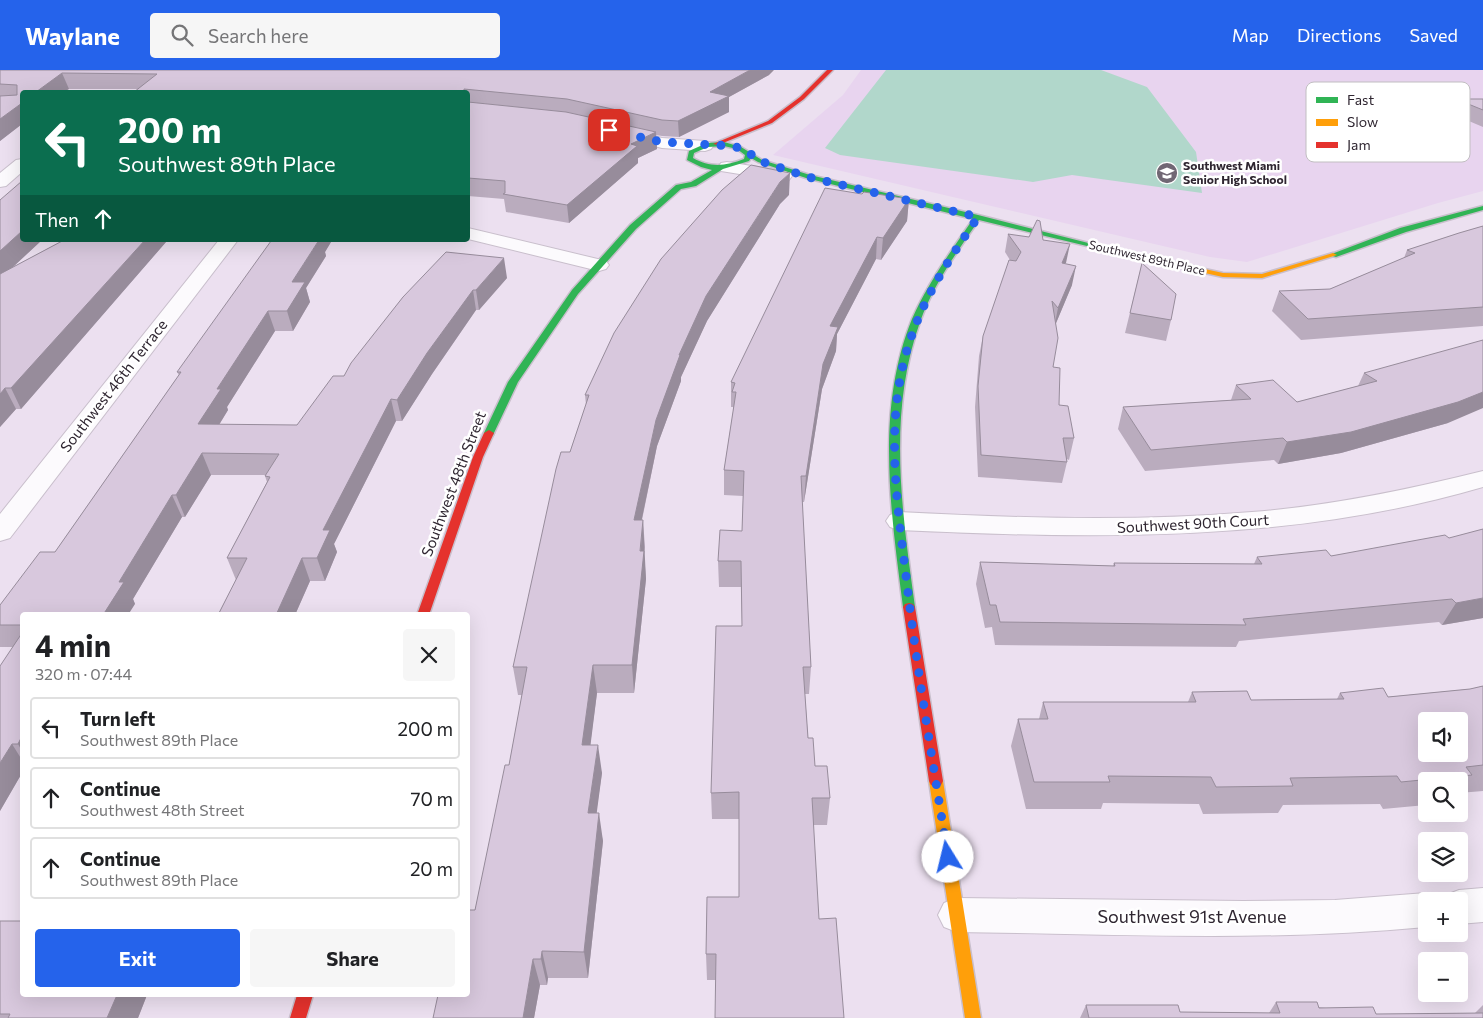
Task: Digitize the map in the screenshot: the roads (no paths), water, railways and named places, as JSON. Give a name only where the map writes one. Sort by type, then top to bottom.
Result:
[{"type":"street","name":"Southwest 48th Street","points":[[679,187],[687,165],[697,148],[738,136],[752,127],[770,122],[802,98],[825,70]]},
{"type":"street","name":"Southwest 48th Street","points":[[423,612],[464,493],[497,415],[534,348],[575,292],[633,227],[679,187],[693,184],[724,168],[747,160],[750,147],[768,131],[770,122]]},
{"type":"street","points":[[609,130],[662,142],[750,147]]},
{"type":"street","points":[[662,142],[687,165],[724,168]]},
{"type":"street","name":"Southwest 89th Place","points":[[750,147],[760,161],[808,177],[1195,270],[1246,277],[1282,272],[1378,238],[1483,208]]},
{"type":"street","points":[[0,182],[20,166]]},
{"type":"street","name":"Southwest 89th Place","points":[[724,168],[784,177],[808,177]]},
{"type":"street","points":[[973,1018],[914,645],[894,469],[894,428],[905,358],[922,306],[935,280],[978,217]]},
{"type":"street","points":[[470,234],[599,265]]},
{"type":"street","name":"Southwest 46th Terrace","points":[[0,532],[227,242]]},
{"type":"street","name":"Southwest 90th Court","points":[[899,521],[1083,528],[1209,525],[1261,521],[1354,507],[1420,495],[1483,479]]},
{"type":"street","points":[[1468,906],[1483,905]]},
{"type":"street","name":"Southwest 91st Avenue","points":[[958,915],[1243,918],[1335,917],[1418,911]]},
{"type":"street","points":[[298,1018],[304,997]]},
{"type":"place","name":"Southwest Miami Senior High School","points":[[1167,173]]}]
